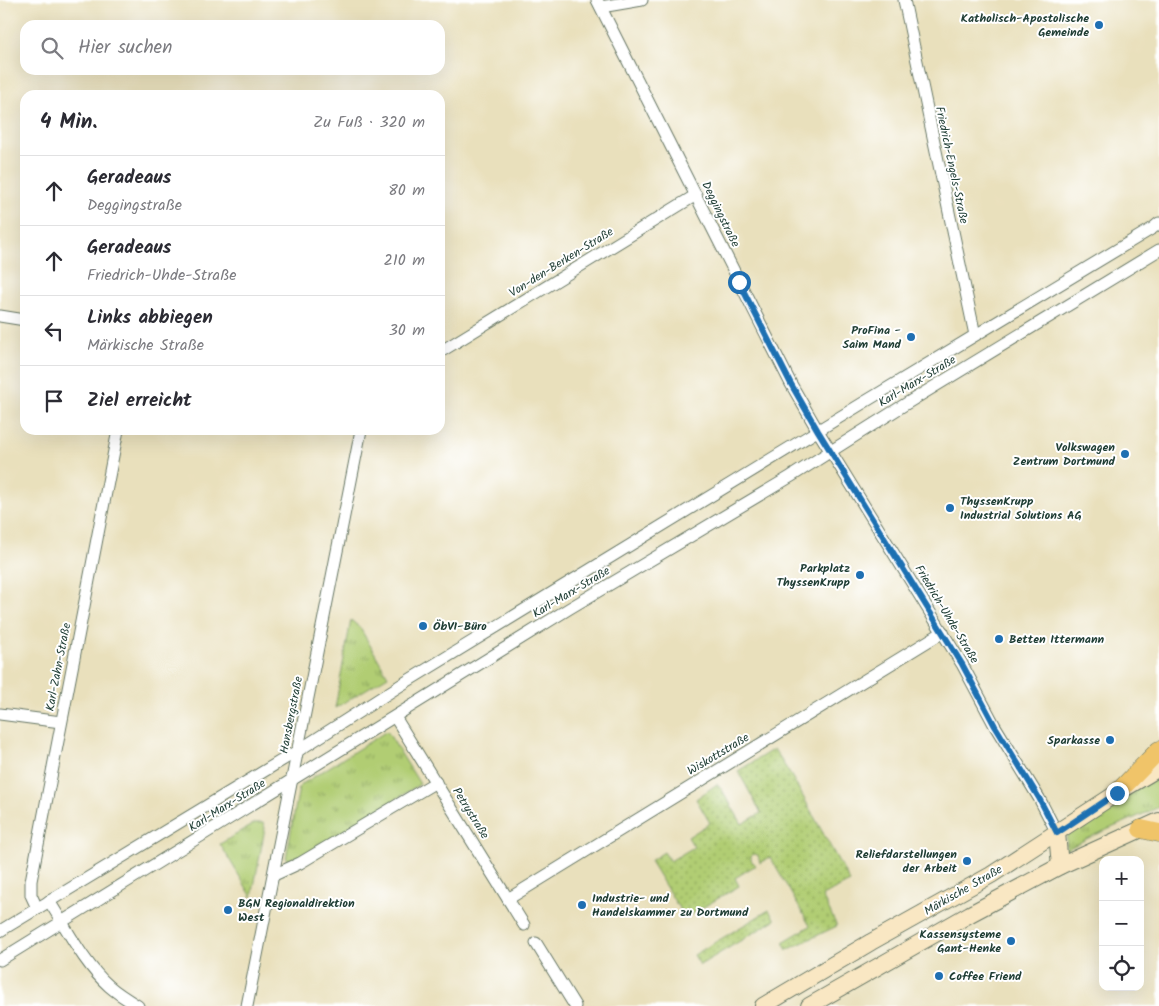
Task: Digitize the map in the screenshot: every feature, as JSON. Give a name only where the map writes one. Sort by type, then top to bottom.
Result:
[{"type":"main road","points":[[1117,793],[1159,750]]},
{"type":"main road","name":"Märkische Straße","points":[[770,1004],[871,942],[992,875],[1117,793],[1159,768]]},
{"type":"main road","name":"Märkische Straße","points":[[809,1006],[970,914],[1060,866],[1159,820]]},
{"type":"main road","points":[[1141,829],[1159,833]]},
{"type":"main road","points":[[1057,833],[1060,866]]},
{"type":"street","points":[[599,4],[642,0]]},
{"type":"street","name":"Friedrich-Engels-Straße","points":[[904,0],[975,335]]},
{"type":"street","name":"Deggingstraße","points":[[599,4],[774,353],[820,435]]},
{"type":"street","name":"Von-den-Berken-Straße","points":[[445,349],[696,196]]},
{"type":"street","name":"Karl-Marx-Straße","points":[[0,931],[299,750],[418,675],[820,435],[975,335],[1159,223]]},
{"type":"street","name":"Karl-Marx-Straße","points":[[0,960],[1159,250]]},
{"type":"street","points":[[0,316],[20,319]]},
{"type":"street","name":"Karl-Zahn-Straße","points":[[37,908],[31,895],[31,881],[117,435]]},
{"type":"street","name":"Hansbergstraße","points":[[247,1006],[360,435]]},
{"type":"street","name":"Friedrich-Uhde-Straße","points":[[820,435],[943,632],[995,726],[1039,798],[1057,833]]},
{"type":"street","name":"Wiskottstraße","points":[[508,899],[943,632]]},
{"type":"street","points":[[0,714],[61,722]]},
{"type":"street","name":"Petrystraße","points":[[394,717],[524,925]]},
{"type":"street","points":[[274,875],[300,863],[436,782]]},
{"type":"street","points":[[49,901],[80,951],[108,986],[138,1006]]},
{"type":"street","points":[[536,943],[575,1006]]},
{"type":"green space","points":[[351,620],[360,628],[388,676],[335,708]]},
{"type":"green space","points":[[387,731],[420,784],[293,864],[289,862],[286,858],[299,788],[302,784]]},
{"type":"green space","points":[[774,749],[795,782],[850,882],[822,896],[837,926],[787,950],[783,942],[810,926],[770,857],[760,863],[758,855],[754,854],[751,856],[751,860],[756,865],[735,878],[739,886],[685,918],[650,861],[664,852],[670,861],[694,847],[688,837],[710,823],[696,799],[717,784],[742,824],[761,813],[738,771]]},
{"type":"green space","points":[[1159,775],[1159,807],[1086,839],[1066,850],[1067,834]]},
{"type":"green space","points":[[255,823],[263,823],[265,828],[252,897],[220,844]]},
{"type":"green space","points":[[769,910],[775,920],[700,965],[694,955]]},
{"type":"place","name":"Katholisch-Apostolische Gemeinde","points":[[1099,25]]},
{"type":"place","name":"ProFina - Saim Mand","points":[[911,337]]},
{"type":"place","name":"Volkswagen Zentrum Dortmund","points":[[1125,454]]},
{"type":"place","name":"ThyssenKrupp Industrial Solutions AG","points":[[950,508]]},
{"type":"place","name":"Parkplatz ThyssenKrupp","points":[[860,575]]},
{"type":"place","name":"ÖbVI-Büro","points":[[423,626]]},
{"type":"place","name":"Betten Ittermann","points":[[999,639]]},
{"type":"place","name":"Sparkasse","points":[[1110,740]]},
{"type":"place","name":"Reliefdarstellungen der Arbeit","points":[[967,861]]},
{"type":"place","name":"Industrie- und Handelskammer zu Dortmund","points":[[582,905]]},
{"type":"place","name":"BGN Regionaldirektion West","points":[[228,910]]},
{"type":"place","name":"Kassensysteme Gant-Henke","points":[[1011,941]]},
{"type":"place","name":"Coffee Friend","points":[[939,976]]},
{"type":"route","points":[[739,282],[774,353],[818,431],[962,664],[978,696],[1039,798],[1057,833],[1117,793]]}]
